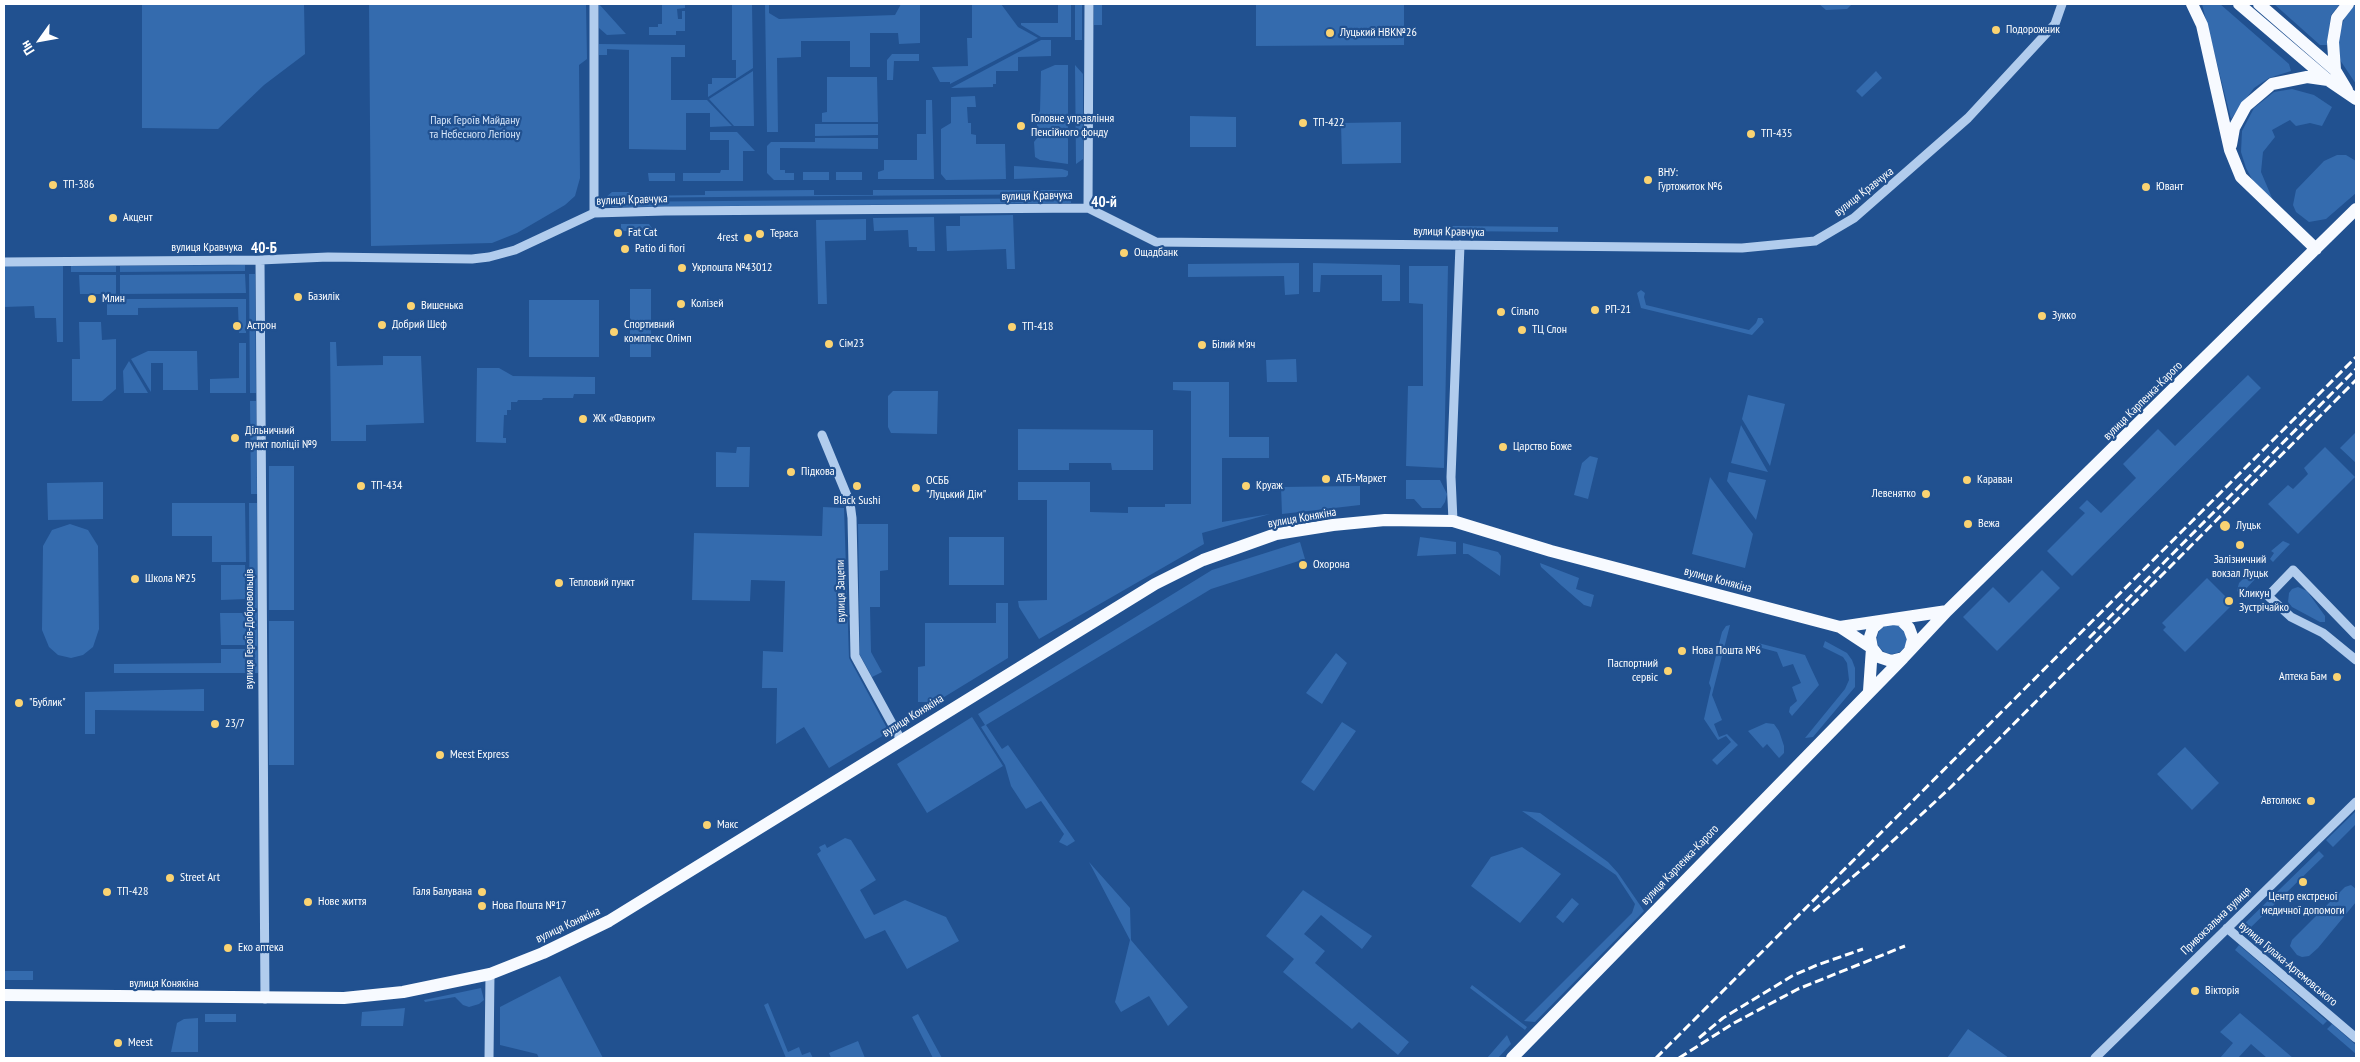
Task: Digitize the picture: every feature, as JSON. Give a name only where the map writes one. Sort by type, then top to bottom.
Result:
[{"type":"main road","points":[[2192,4],[2202,25],[2230,150],[2242,177],[2316,248]]},
{"type":"main road","points":[[2239,4],[2331,75]]},
{"type":"main road","points":[[2259,4],[2353,97]]},
{"type":"main road","points":[[2331,75],[2337,18],[2348,4]]},
{"type":"main road","points":[[2230,150],[2234,128],[2246,106],[2259,93],[2272,84],[2288,79],[2331,75]]},
{"type":"main road","name":"вулиця Карпенка-Карого","points":[[1512,1058],[1947,611],[2356,209]]},
{"type":"main road","name":"вулиця Конякіна","points":[[4,995],[265,999],[344,998],[403,992],[490,974],[542,953],[609,921],[1155,584],[1203,560],[1276,534],[1333,525],[1385,520],[1453,521],[1551,551],[1840,627]]},
{"type":"main road","points":[[1840,627],[1947,611]]},
{"type":"main road","points":[[1840,627],[1872,648],[1879,657],[1891,661],[1906,654],[1913,639],[1910,628],[1901,620],[1885,620],[1873,628],[1870,638],[1872,648],[1869,691]]},
{"type":"street","points":[[594,4],[594,213]]},
{"type":"street","points":[[1088,208],[1089,4]]},
{"type":"street","name":"вулиця Кравчука","points":[[4,262],[260,260],[328,257],[489,257],[514,250],[594,213],[1088,208],[1156,242],[1742,248],[1815,241],[1854,218],[1968,118],[2055,24],[2062,4]]},
{"type":"street","points":[[1453,521],[1451,477],[1460,245]]},
{"type":"street","name":"вулиця Героїв-Добровольців","points":[[260,260],[265,999]]},
{"type":"street","name":"вулиця Зацепи","points":[[822,435],[850,503],[852,518],[855,656],[901,740]]},
{"type":"street","points":[[2356,635],[2293,570],[2268,596],[2291,617],[2323,633],[2356,660]]},
{"type":"street","name":"Привокзальна вулиця","points":[[2095,1058],[2356,802]]},
{"type":"street","name":"вулиця Гулака-Артемовського","points":[[2227,928],[2356,1038]]},
{"type":"street","points":[[489,1058],[490,974]]},
{"type":"green space","points":[[142,4],[304,4],[305,54],[264,85],[218,129],[142,128]]},
{"type":"green space","name":"Парк Героїв Майдану та Небесного Легіону","points":[[369,4],[586,4],[587,59],[579,65],[580,178],[575,196],[565,205],[517,233],[492,243],[371,246]]},
{"type":"green space","points":[[599,4],[626,34],[607,35],[599,28]]},
{"type":"green space","points":[[662,4],[685,4],[685,8],[677,9],[678,19],[682,19],[682,11],[685,11],[685,31],[676,31],[676,35],[649,35],[649,27],[658,27],[658,24],[662,24]]},
{"type":"green space","points":[[732,4],[752,4],[753,68],[708,97],[708,84],[712,84],[712,78],[736,78],[736,60],[732,60]]},
{"type":"green space","points":[[765,4],[769,4],[769,13],[779,19],[895,15],[901,4],[920,4],[920,43],[899,44],[898,33],[870,33],[870,67],[850,67],[850,41],[801,41],[801,57],[777,58],[778,132],[767,132]]},
{"type":"green space","points":[[972,4],[1001,4],[1018,27],[1038,38],[950,84],[950,82],[940,82],[932,67],[968,66],[967,38],[972,38]]},
{"type":"green space","points":[[1058,4],[1071,4],[1071,37],[1041,37],[1021,25],[1021,23],[1058,23]]},
{"type":"green space","points":[[1075,4],[1082,4],[1082,40],[1075,40]]},
{"type":"green space","points":[[1094,4],[1102,4],[1102,25],[1094,25]]},
{"type":"green space","points":[[1256,4],[1404,4],[1404,45],[1256,46]]},
{"type":"green space","points":[[1819,4],[1852,4],[1847,9],[1826,10]]},
{"type":"green space","points":[[2202,4],[2220,4],[2289,64],[2291,71],[2269,78],[2254,88],[2231,119]]},
{"type":"green space","points":[[2274,4],[2340,4],[2331,15],[2327,45],[2320,45]]},
{"type":"green space","points":[[2356,4],[2356,84],[2340,60],[2338,36],[2346,14]]},
{"type":"green space","points":[[1041,40],[1051,40],[1051,56],[1018,57],[1018,71],[996,71],[996,84],[993,84],[993,87],[951,88]]},
{"type":"green space","points":[[599,44],[685,45],[685,57],[671,57],[671,100],[707,100],[732,126],[710,127],[710,113],[686,113],[686,150],[629,149],[629,50],[607,49],[607,55],[599,55]]},
{"type":"green space","points":[[892,54],[919,54],[919,61],[894,61],[893,80],[887,80],[887,60]]},
{"type":"green space","points":[[1055,65],[1068,65],[1068,164],[1040,160],[1035,157],[1034,142],[1037,138],[1037,117],[1040,111],[1041,71]]},
{"type":"green space","points":[[1075,65],[1083,74],[1083,159],[1076,164]]},
{"type":"green space","points":[[753,71],[754,126],[734,126],[709,99]]},
{"type":"green space","points":[[1876,71],[1882,78],[1862,97],[1856,91]]},
{"type":"green space","points":[[827,77],[877,77],[878,122],[822,122],[822,113],[827,112]]},
{"type":"green space","points":[[2292,89],[2314,95],[2332,107],[2322,126],[2310,123],[2296,126],[2290,120],[2272,130],[2275,137],[2263,152],[2261,172],[2275,205],[2254,183],[2246,168],[2241,152],[2242,131],[2254,108],[2274,92]]},
{"type":"green space","points":[[975,96],[976,107],[967,107],[968,123],[971,123],[971,134],[976,135],[976,144],[1005,144],[1006,179],[946,180],[941,174],[941,129],[951,123],[951,97]]},
{"type":"green space","points":[[926,100],[932,100],[934,179],[878,179],[878,172],[884,170],[884,160],[917,160],[917,134],[926,134]]},
{"type":"green space","points":[[1190,116],[1236,117],[1236,147],[1190,147]]},
{"type":"green space","points":[[1401,122],[1401,163],[1342,164],[1341,123]]},
{"type":"green space","points":[[815,124],[878,124],[878,135],[815,136]]},
{"type":"green space","points":[[710,132],[737,132],[755,151],[743,151],[743,181],[683,181],[683,173],[720,173],[721,170],[729,170],[729,140],[710,140]]},
{"type":"green space","points":[[815,138],[878,138],[878,149],[780,148],[780,170],[785,170],[785,173],[794,173],[794,180],[774,180],[767,173],[767,146],[771,142],[815,142]]},
{"type":"green space","points":[[2337,155],[2346,155],[2356,161],[2356,193],[2326,219],[2309,222],[2296,212],[2293,205],[2296,190],[2324,161]]},
{"type":"green space","points":[[1014,166],[1062,169],[1068,171],[1068,175],[1066,177],[1014,179]]},
{"type":"green space","points":[[803,172],[829,172],[829,180],[803,180]]},
{"type":"green space","points":[[836,172],[862,172],[862,180],[836,180]]},
{"type":"green space","points":[[648,173],[675,173],[675,181],[649,181]]},
{"type":"green space","points":[[814,190],[814,195],[873,195],[873,190],[1071,190],[1071,194],[605,198],[612,192],[629,192],[630,196],[705,195],[705,191]]},
{"type":"green space","points":[[1071,198],[1071,203],[612,207],[606,202]]},
{"type":"green space","points":[[1013,215],[1015,269],[1007,269],[1006,249],[947,251],[946,226],[960,226],[960,216]]},
{"type":"green space","points":[[934,217],[935,251],[917,251],[917,247],[909,247],[908,230],[874,231],[873,218]]},
{"type":"green space","points":[[866,219],[866,240],[825,241],[827,304],[818,304],[816,220]]},
{"type":"green space","points":[[621,224],[649,224],[654,231],[621,231]]},
{"type":"green space","points":[[1452,226],[1558,227],[1558,232],[1452,231]]},
{"type":"green space","points":[[1299,263],[1299,294],[1285,295],[1284,276],[1188,277],[1188,264]]},
{"type":"green space","points":[[1313,263],[1400,265],[1400,301],[1382,301],[1382,275],[1321,275],[1320,292],[1313,292]]},
{"type":"green space","points":[[63,265],[63,342],[57,342],[56,318],[35,318],[34,306],[4,307],[4,266]]},
{"type":"green space","points":[[245,265],[245,271],[120,272],[120,266]]},
{"type":"green space","points":[[71,266],[116,266],[116,272],[71,272]]},
{"type":"green space","points":[[1409,266],[1448,266],[1444,468],[1406,466],[1408,386],[1423,386],[1423,304],[1409,303]]},
{"type":"green space","points":[[245,274],[246,293],[120,294],[120,275]]},
{"type":"green space","points":[[249,274],[255,274],[256,393],[250,393]]},
{"type":"green space","points":[[79,275],[116,275],[116,294],[80,294]]},
{"type":"green space","points":[[630,289],[651,289],[651,357],[630,357]]},
{"type":"green space","points":[[1641,290],[1645,293],[1646,305],[1749,330],[1758,318],[1762,318],[1764,322],[1752,335],[1641,308],[1637,293]]},
{"type":"green space","points":[[119,299],[246,299],[246,333],[239,333],[238,307],[138,308],[138,315],[107,315],[107,303],[119,303]]},
{"type":"green space","points":[[529,300],[599,300],[599,357],[529,357]]},
{"type":"green space","points":[[79,322],[101,322],[102,340],[116,339],[116,389],[102,401],[72,401],[72,359],[80,359]]},
{"type":"green space","points":[[330,342],[336,342],[337,366],[383,365],[383,356],[421,356],[424,423],[366,425],[366,441],[331,441]]},
{"type":"green space","points":[[239,343],[246,343],[246,393],[210,393],[210,379],[239,378]]},
{"type":"green space","points":[[148,351],[197,351],[198,390],[163,390],[163,363],[151,363],[151,392],[131,359]]},
{"type":"green space","points":[[1296,359],[1297,382],[1267,382],[1266,360]]},
{"type":"green space","points":[[129,361],[148,393],[124,393],[123,371]]},
{"type":"green space","points":[[477,368],[499,368],[513,376],[595,377],[595,394],[574,394],[573,398],[543,398],[542,400],[518,400],[517,402],[511,402],[511,410],[507,410],[507,415],[504,415],[503,438],[506,438],[506,443],[476,442]]},
{"type":"green space","points":[[2248,375],[2261,388],[2072,576],[2047,551],[2085,513],[2079,508],[2087,500],[2101,513],[2136,478],[2123,464],[2158,429],[2175,446]]},
{"type":"green space","points":[[1173,382],[1229,382],[1229,437],[1269,437],[1269,458],[1222,458],[1222,522],[1270,514],[1202,533],[1204,544],[1039,639],[1019,607],[1018,601],[1047,600],[1047,500],[1018,500],[1018,482],[1090,482],[1090,512],[1128,513],[1128,507],[1165,507],[1165,504],[1191,504],[1191,391],[1173,390]]},
{"type":"green space","points":[[893,391],[938,391],[937,434],[891,433],[888,427],[888,396]]},
{"type":"green space","points":[[1748,395],[1785,404],[1770,466],[1742,419]]},
{"type":"green space","points":[[250,401],[256,401],[257,494],[251,494]]},
{"type":"green space","points":[[1741,425],[1768,472],[1731,463]]},
{"type":"green space","points":[[1018,429],[1153,430],[1153,470],[1112,470],[1111,463],[1069,463],[1069,470],[1018,470]]},
{"type":"green space","points":[[2356,432],[2356,463],[2340,448]]},
{"type":"green space","points":[[737,447],[750,447],[749,487],[716,487],[716,452],[736,453]]},
{"type":"green space","points":[[2325,447],[2355,477],[2298,534],[2268,504],[2288,485],[2293,489],[2308,474],[2304,468]]},
{"type":"green space","points":[[1590,456],[1598,458],[1588,499],[1574,495],[1582,463]]},
{"type":"green space","points":[[269,466],[294,466],[294,610],[269,610]]},
{"type":"green space","points":[[1729,472],[1766,480],[1756,520],[1727,481]]},
{"type":"green space","points":[[1710,477],[1753,534],[1745,568],[1692,554]]},
{"type":"green space","points":[[1406,480],[1440,480],[1447,494],[1441,508],[1422,508],[1414,499],[1406,499]]},
{"type":"green space","points":[[103,482],[103,519],[48,520],[47,483]]},
{"type":"green space","points":[[1360,486],[1360,505],[1282,514],[1281,487]]},
{"type":"green space","points":[[172,503],[245,503],[246,562],[212,562],[212,536],[172,536]]},
{"type":"green space","points":[[249,503],[257,503],[258,673],[250,673]]},
{"type":"green space","points":[[823,507],[844,508],[849,658],[889,732],[829,768],[804,727],[776,744],[777,688],[762,688],[763,651],[783,652],[785,581],[751,580],[750,601],[692,600],[694,533],[822,536]]},
{"type":"green space","points":[[70,524],[88,530],[98,546],[99,629],[93,647],[83,655],[71,658],[58,655],[49,647],[42,630],[43,546],[52,530]]},
{"type":"green space","points":[[858,524],[888,524],[888,570],[880,571],[880,607],[870,607],[871,652],[882,672],[872,677],[860,655]]},
{"type":"green space","points":[[949,537],[1004,537],[1004,585],[949,585]]},
{"type":"green space","points":[[1420,537],[1456,542],[1456,554],[1417,556]]},
{"type":"green space","points":[[2283,541],[2290,544],[2273,562],[2270,559],[2274,553],[2271,551]]},
{"type":"green space","points":[[1300,542],[1305,559],[1211,589],[986,725],[1002,749],[1008,745],[1075,841],[1067,846],[1059,842],[1064,834],[1041,801],[1026,809],[1011,786],[1005,765],[981,727],[985,725],[978,714],[1212,570]]},
{"type":"green space","points":[[1463,543],[1498,552],[1501,556],[1500,576],[1468,554],[1463,554]]},
{"type":"green space","points":[[1540,563],[1579,578],[1576,589],[1594,595],[1591,607],[1584,605],[1541,567]]},
{"type":"green space","points":[[221,565],[245,565],[246,599],[221,600]]},
{"type":"green space","points":[[2042,570],[2060,588],[1997,651],[1963,617],[1993,587],[2009,603]]},
{"type":"green space","points":[[2256,574],[2258,576],[2241,594],[2237,591],[2239,583],[2247,575],[2250,578]]},
{"type":"green space","points":[[2207,578],[2233,604],[2185,652],[2163,630],[2166,627],[2162,623]]},
{"type":"green space","points":[[2298,587],[2307,591],[2325,616],[2325,622],[2320,622],[2292,607],[2288,602],[2289,593],[2292,589]]},
{"type":"green space","points":[[996,603],[1008,603],[1008,658],[936,702],[918,702],[918,667],[925,666],[925,623],[996,623]]},
{"type":"green space","points":[[220,613],[246,613],[246,645],[221,645]]},
{"type":"green space","points":[[269,621],[294,621],[294,765],[269,765]]},
{"type":"green space","points":[[1892,624],[1903,628],[1907,639],[1903,650],[1892,654],[1881,650],[1877,639],[1881,628]]},
{"type":"green space","points":[[1730,625],[1712,695],[1722,720],[1714,724],[1719,737],[1727,734],[1738,745],[1717,765],[1712,760],[1731,742],[1726,736],[1718,740],[1704,719],[1711,688],[1709,683],[1722,632],[1726,626]]},
{"type":"green space","points":[[1825,641],[1847,653],[1852,660],[1855,668],[1855,687],[1813,737],[1805,738],[1845,689],[1849,680],[1847,663],[1843,657],[1823,647]]},
{"type":"green space","points":[[1758,643],[1805,655],[1819,685],[1792,716],[1789,712],[1790,707],[1797,701],[1792,687],[1801,683],[1793,664],[1783,667],[1777,652],[1762,648]]},
{"type":"green space","points":[[221,649],[246,649],[246,673],[114,673],[114,664],[221,663]]},
{"type":"green space","points":[[1336,653],[1347,663],[1322,704],[1306,693]]},
{"type":"green space","points":[[204,689],[204,711],[95,710],[95,734],[85,734],[85,692]]},
{"type":"green space","points":[[972,717],[1003,766],[927,813],[897,764]]},
{"type":"green space","points":[[1342,722],[1356,731],[1314,791],[1301,782]]},
{"type":"green space","points":[[1766,723],[1774,724],[1779,731],[1784,746],[1784,753],[1779,758],[1767,744],[1763,748],[1748,731]]},
{"type":"green space","points":[[2185,747],[2219,783],[2192,810],[2157,774]]},
{"type":"green space","points":[[1522,811],[1540,813],[1608,862],[1618,873],[1644,911],[1535,1022],[1524,1021],[1632,913],[1635,904],[1616,875]]},
{"type":"green space","points":[[2356,811],[2356,824],[2333,847],[2326,840]]},
{"type":"green space","points":[[1704,836],[1709,841],[1649,902],[1645,897]]},
{"type":"green space","points":[[845,838],[851,840],[876,880],[860,890],[874,915],[905,900],[946,917],[959,941],[907,969],[885,930],[865,939],[817,854],[821,851],[819,847],[825,844],[827,848]]},
{"type":"green space","points":[[1522,847],[1561,874],[1520,923],[1471,886],[1491,857]]},
{"type":"green space","points":[[2319,851],[2324,856],[2245,933],[2240,928]]},
{"type":"green space","points":[[1089,862],[1130,908],[1131,940],[1188,1007],[1168,1026],[1149,996],[1121,1012],[1115,1002],[1130,940]]},
{"type":"green space","points":[[2351,885],[2356,889],[2356,902],[2318,948],[2309,956],[2302,957],[2297,955],[2290,946],[2292,940],[2345,887]]},
{"type":"green space","points":[[1303,890],[1372,936],[1362,949],[1321,915],[1304,934],[1325,951],[1315,963],[1409,1042],[1398,1055],[1359,1022],[1352,1029],[1283,972],[1294,959],[1266,936]]},
{"type":"green space","points":[[1572,898],[1579,904],[1563,923],[1556,917]]},
{"type":"green space","points":[[2239,945],[2327,1021],[2323,1025],[2235,950]]},
{"type":"green space","points":[[4,971],[33,971],[33,980],[4,980]]},
{"type":"green space","points":[[560,976],[603,1058],[539,1058],[537,1054],[500,1045],[500,1007]]},
{"type":"green space","points":[[1472,985],[1527,1027],[1525,1030],[1470,988]]},
{"type":"green space","points":[[481,988],[484,1000],[479,1004],[469,1007],[463,1005],[455,997],[425,1002],[424,1000]]},
{"type":"green space","points":[[768,1003],[788,1052],[799,1047],[802,1055],[810,1052],[813,1058],[786,1058],[764,1005]]},
{"type":"green space","points":[[405,1008],[403,1026],[361,1026],[362,1012]]},
{"type":"green space","points":[[2240,1013],[2293,1058],[2267,1058],[2251,1044],[2238,1058],[2220,1058],[2233,1043],[2220,1032]]},
{"type":"green space","points":[[205,1014],[236,1014],[236,1022],[205,1022]]},
{"type":"green space","points":[[918,1014],[942,1058],[933,1058],[912,1017]]},
{"type":"green space","points":[[198,1018],[198,1052],[171,1052],[177,1023],[184,1019]]},
{"type":"green space","points":[[2332,1024],[2356,1045],[2356,1054],[2327,1029]]},
{"type":"green space","points":[[1968,1029],[2009,1058],[1947,1058]]},
{"type":"green space","points":[[1507,1035],[1511,1044],[1498,1058],[1487,1058]]},
{"type":"green space","points":[[858,1041],[865,1058],[831,1058],[829,1053]]},
{"type":"railway","points":[[1656,1058],[2356,357]]},
{"type":"railway","points":[[2089,638],[2356,369]]},
{"type":"railway","points":[[1813,911],[1869,863],[1951,787],[2356,380]]},
{"type":"railway","points":[[1679,1058],[1734,1023],[1798,989],[1905,946]]},
{"type":"railway","points":[[1699,1038],[1723,1018],[1792,976],[1863,949]]},
{"type":"place","name":"Подорожник","points":[[1996,30]]},
{"type":"place","name":"Луцький НВК№26","points":[[1330,33]]},
{"type":"place","name":"ТП-422","points":[[1303,123]]},
{"type":"place","name":"Головне управління Пенсійного фонду","points":[[1021,126]]},
{"type":"place","name":"ТП-435","points":[[1751,134]]},
{"type":"place","name":"ВНУ: Гуртожиток №6","points":[[1648,180]]},
{"type":"place","name":"ТП-386","points":[[53,185]]},
{"type":"place","name":"Ювант","points":[[2146,187]]},
{"type":"place","name":"Акцент","points":[[113,218]]},
{"type":"place","name":"Fat Саt","points":[[618,233]]},
{"type":"place","name":"Тераса","points":[[760,234]]},
{"type":"place","name":"4rest","points":[[748,238]]},
{"type":"place","name":"Patio di fiori","points":[[625,249]]},
{"type":"place","name":"Ощадбанк","points":[[1124,253]]},
{"type":"place","name":"Укрпошта №43012","points":[[682,268]]},
{"type":"place","name":"Базилік","points":[[298,297]]},
{"type":"place","name":"Млин","points":[[92,299]]},
{"type":"place","name":"Колізей","points":[[681,304]]},
{"type":"place","name":"Вишенька","points":[[411,306]]},
{"type":"place","name":"РП-21","points":[[1595,310]]},
{"type":"place","name":"Сільпо","points":[[1501,312]]},
{"type":"place","name":"Зукко","points":[[2042,316]]},
{"type":"place","name":"Добрий Шеф","points":[[382,325]]},
{"type":"place","name":"Астрон","points":[[237,326]]},
{"type":"place","name":"ТП-418","points":[[1012,327]]},
{"type":"place","name":"ТЦ Слон","points":[[1522,330]]},
{"type":"place","name":"Спортивний комплекс Олімп","points":[[614,332]]},
{"type":"place","name":"Сім23","points":[[829,344]]},
{"type":"place","name":"Білий м'яч","points":[[1202,345]]},
{"type":"place","name":"ЖК «Фаворит»","points":[[583,419]]},
{"type":"place","name":"Дільничний пункт поліції №9","points":[[235,438]]},
{"type":"place","name":"Царство Боже","points":[[1503,447]]},
{"type":"place","name":"Підкова","points":[[791,472]]},
{"type":"place","name":"АТБ-Маркет","points":[[1326,479]]},
{"type":"place","name":"Караван","points":[[1967,480]]},
{"type":"place","name":"ТП-434","points":[[361,486]]},
{"type":"place","name":"Black Sushi","points":[[857,486]]},
{"type":"place","name":"Круаж","points":[[1246,486]]},
{"type":"place","name":"ОСББ \"Луцький Дім\"","points":[[916,488]]},
{"type":"place","name":"Левенятко","points":[[1926,494]]},
{"type":"place","name":"Вежа","points":[[1968,524]]},
{"type":"place","name":"Луцьк","points":[[2225,526]]},
{"type":"place","name":"Залізничний вокзал Луцьк","points":[[2240,545]]},
{"type":"place","name":"Охорона","points":[[1303,565]]},
{"type":"place","name":"Школа №25","points":[[135,579]]},
{"type":"place","name":"Тепловий пункт","points":[[559,583]]},
{"type":"place","name":"Кликун Зустрічайко","points":[[2229,601]]},
{"type":"place","name":"Нова Пошта №6","points":[[1682,651]]},
{"type":"place","name":"Паспортний сервіс","points":[[1668,671]]},
{"type":"place","name":"Аптека Бам","points":[[2337,677]]},
{"type":"place","name":"\"Бублик\"","points":[[19,703]]},
{"type":"place","name":"23/7","points":[[215,724]]},
{"type":"place","name":"Meest Express","points":[[440,755]]},
{"type":"place","name":"Автолюкс","points":[[2311,801]]},
{"type":"place","name":"Макс","points":[[707,825]]},
{"type":"place","name":"Street Art","points":[[170,878]]},
{"type":"place","name":"Центр екстреної медичної допомоги","points":[[2303,882]]},
{"type":"place","name":"ТП-428","points":[[107,892]]},
{"type":"place","name":"Галя Балувана","points":[[482,892]]},
{"type":"place","name":"Нове життя","points":[[308,902]]},
{"type":"place","name":"Нова Пошта №17","points":[[482,906]]},
{"type":"place","name":"Еко аптека","points":[[228,948]]},
{"type":"place","name":"Вікторія","points":[[2195,991]]},
{"type":"place","name":"Meest","points":[[118,1043]]},
{"type":"district","name":"40-й","points":[[1104,203]]},
{"type":"district","name":"40-Б","points":[[264,249]]}]
